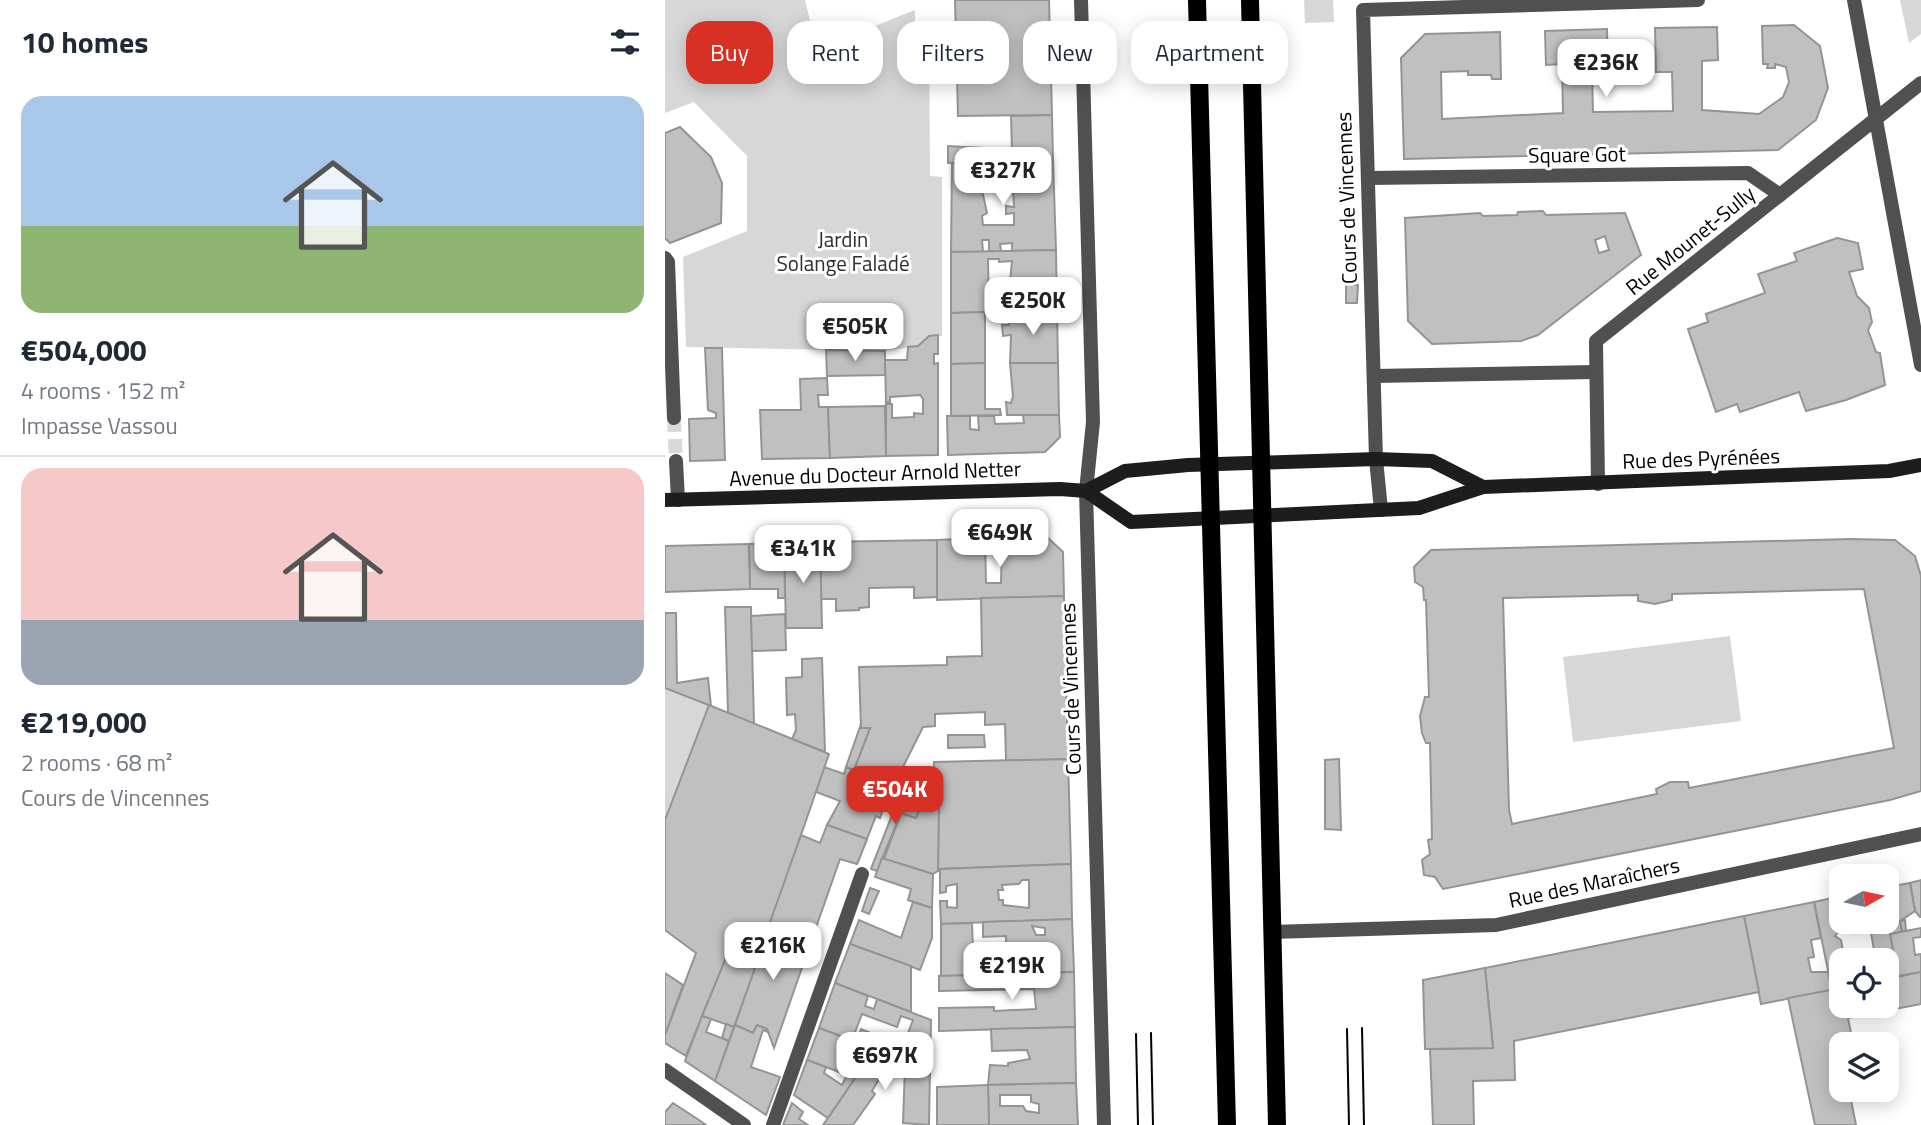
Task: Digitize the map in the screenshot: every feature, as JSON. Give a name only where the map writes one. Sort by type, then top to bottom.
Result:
[{"type":"main road","points":[[1197,0],[1227,1125]]},
{"type":"main road","points":[[1250,0],[1277,1125]]},
{"type":"main road","name":"Rue des Pyrénées","points":[[1261,462],[1377,459],[1431,461],[1483,487]]},
{"type":"main road","points":[[1261,462],[1125,471],[1086,491],[1131,522],[1262,516]]},
{"type":"main road","name":"Rue des Pyrénées","points":[[1262,516],[1419,508],[1483,487],[1889,471],[1921,466]]},
{"type":"main road","name":"Avenue du Docteur Arnold Netter","points":[[671,500],[1060,489],[1086,491]]},
{"type":"street","name":"Cours de Vincennes","points":[[1081,0],[1093,422],[1086,491],[1104,1125]]},
{"type":"street","name":"Cours de Vincennes","points":[[1381,510],[1374,376],[1363,10],[1698,0]]},
{"type":"street","points":[[1854,0],[1921,365]]},
{"type":"street","name":"Rue Mounet-Sully","points":[[1598,484],[1596,341],[1921,83]]},
{"type":"street","name":"Square Got","points":[[1368,178],[1748,173],[1780,195]]},
{"type":"street","points":[[665,258],[668,261],[674,418]]},
{"type":"street","points":[[1374,376],[1596,372]]},
{"type":"street","points":[[671,500],[676,461]]},
{"type":"street","name":"Rue des Maraîchers","points":[[1272,932],[1496,925],[1921,834]]},
{"type":"street","points":[[773,1125],[862,874]]},
{"type":"street","points":[[665,1070],[744,1125]]},
{"type":"green space","name":"Jardin Solange Faladé","points":[[665,0],[805,0],[810,21],[787,21],[787,84],[883,84],[883,23],[915,10],[915,21],[897,21],[897,84],[929,84],[930,176],[942,177],[942,336],[929,336],[918,346],[885,351],[686,347],[683,257],[747,231],[747,156],[694,102],[665,113]]},
{"type":"green space","points":[[1304,0],[1333,0],[1334,22],[1305,23]]},
{"type":"green space","points":[[1900,0],[1921,0],[1921,34],[1909,43]]},
{"type":"green space","points":[[1730,636],[1741,721],[1573,742],[1563,657]]},
{"type":"green space","points":[[665,688],[709,705],[665,820]]},
{"type":"building","points":[[955,0],[1049,0],[1050,21],[1023,21],[1023,84],[1051,84],[1052,115],[958,116],[957,84],[1009,84],[1009,21],[956,21]]},
{"type":"building","points":[[1794,25],[1820,46],[1828,88],[1816,120],[1778,150],[1404,159],[1401,58],[1425,34],[1500,32],[1501,79],[1492,79],[1491,75],[1468,75],[1468,71],[1441,72],[1442,119],[1563,113],[1562,64],[1546,65],[1545,31],[1607,29],[1608,72],[1592,73],[1593,112],[1673,111],[1672,72],[1656,72],[1655,28],[1717,27],[1718,60],[1702,61],[1702,110],[1759,114],[1783,97],[1789,82],[1786,67],[1775,64],[1775,68],[1767,68],[1768,64],[1763,64],[1762,26]]},
{"type":"building","points":[[1052,115],[1053,160],[948,163],[948,146],[1003,149],[1003,152],[1012,153],[1011,116]]},
{"type":"building","points":[[680,127],[711,157],[722,183],[721,223],[670,243],[665,238],[665,133]]},
{"type":"building","points":[[1053,160],[1056,250],[1012,251],[1012,243],[1000,244],[1001,251],[989,251],[989,240],[982,240],[983,252],[951,252],[952,163],[980,162],[980,174],[988,174],[987,162],[998,162],[998,170],[1009,170],[1009,161]],"holes":[[[1013,189],[1014,207],[1006,206],[1006,214],[1014,213],[1014,225],[983,225],[982,216],[987,213],[982,190]]]},
{"type":"building","points":[[1543,211],[1546,215],[1625,213],[1641,255],[1538,335],[1521,341],[1432,344],[1408,321],[1405,218],[1480,213],[1483,216],[1517,215],[1518,212]],"holes":[[[1605,236],[1609,250],[1599,253],[1595,240]]]},
{"type":"building","points":[[1837,238],[1858,243],[1863,269],[1849,272],[1857,296],[1869,308],[1872,322],[1868,330],[1876,352],[1880,353],[1885,385],[1806,411],[1799,392],[1740,412],[1737,404],[1716,412],[1688,329],[1708,322],[1706,314],[1765,293],[1758,274],[1797,261],[1794,253]]},
{"type":"building","points":[[1056,250],[1057,312],[997,312],[996,287],[1013,286],[1013,281],[1010,282],[1012,261],[988,259],[989,312],[951,313],[951,252]]},
{"type":"building","points":[[1346,285],[1358,285],[1357,303],[1346,303]]},
{"type":"building","points":[[985,312],[985,363],[951,364],[951,313]]},
{"type":"building","points":[[998,312],[1008,312],[1008,317],[999,317]]},
{"type":"building","points":[[1008,312],[1057,312],[1058,363],[1010,363],[1011,335],[1003,336],[1002,325],[1009,325]]},
{"type":"building","points":[[938,335],[938,354],[934,354],[934,364],[938,363],[938,455],[886,456],[886,404],[892,404],[892,418],[914,417],[914,413],[923,414],[923,399],[920,395],[890,397],[890,402],[886,402],[885,360],[907,360],[908,347],[918,346],[929,336]]},
{"type":"building","points":[[705,348],[722,348],[725,460],[690,461],[689,419],[716,418],[716,413],[708,410]]},
{"type":"building","points":[[826,350],[885,351],[885,375],[827,376]]},
{"type":"building","points":[[985,363],[985,409],[1000,409],[1001,415],[951,416],[951,364]]},
{"type":"building","points":[[1010,363],[1058,363],[1059,415],[1007,415],[1006,402],[1011,403],[1013,396]]},
{"type":"building","points":[[827,378],[828,395],[818,395],[819,407],[828,407],[830,458],[762,459],[760,410],[801,410],[800,379]]},
{"type":"building","points":[[885,406],[886,456],[830,458],[828,407]]},
{"type":"building","points":[[1023,415],[1059,415],[1060,437],[1045,452],[948,455],[947,416],[970,416],[970,429],[979,430],[978,416],[994,416],[995,424],[1024,423]]},
{"type":"building","points":[[1047,537],[1063,552],[1064,596],[937,600],[937,540],[985,538],[986,583],[1001,583],[1002,538]]},
{"type":"building","points":[[937,540],[937,597],[914,598],[914,587],[869,588],[869,607],[836,611],[836,599],[821,599],[820,542]]},
{"type":"building","points":[[1895,540],[1915,556],[1921,576],[1921,791],[1890,800],[1443,889],[1435,877],[1424,875],[1422,860],[1430,854],[1428,840],[1432,839],[1430,743],[1426,743],[1422,733],[1420,716],[1425,697],[1429,697],[1426,600],[1423,587],[1415,582],[1414,567],[1431,550]],"holes":[[[1864,589],[1894,748],[1689,788],[1688,782],[1670,782],[1656,789],[1657,794],[1512,824],[1509,810],[1503,598],[1638,595],[1638,601],[1655,604],[1672,600],[1672,594]]]},
{"type":"building","points":[[820,542],[822,628],[786,628],[784,543]]},
{"type":"building","points":[[784,543],[785,598],[778,598],[778,589],[750,589],[749,544]]},
{"type":"building","points":[[749,544],[750,589],[665,592],[665,546]]},
{"type":"building","points":[[1064,596],[1068,759],[1006,761],[1005,724],[985,725],[985,712],[935,714],[935,726],[923,727],[897,779],[894,779],[880,818],[876,816],[867,839],[827,825],[840,801],[816,792],[824,767],[844,774],[846,767],[854,770],[870,728],[861,728],[859,667],[947,665],[947,657],[982,656],[981,598]]},
{"type":"building","points":[[725,607],[751,607],[754,724],[728,713]]},
{"type":"building","points":[[665,613],[676,613],[677,683],[708,678],[711,706],[665,688]]},
{"type":"building","points":[[785,614],[786,650],[752,651],[751,616]]},
{"type":"building","points":[[822,658],[825,752],[792,739],[796,730],[795,714],[787,715],[786,678],[802,677],[802,659]]},
{"type":"building","points":[[709,705],[829,754],[755,968],[726,958],[686,1056],[665,1043],[665,1035],[696,953],[665,930],[665,820]]},
{"type":"building","points":[[861,724],[861,728],[870,728],[854,770],[846,767]]},
{"type":"building","points":[[948,735],[984,735],[985,747],[948,748]]},
{"type":"building","points":[[1068,759],[1071,864],[938,869],[939,795],[933,795],[934,762]]},
{"type":"building","points":[[1339,759],[1341,830],[1325,829],[1325,760]]},
{"type":"building","points":[[931,795],[939,795],[938,871],[933,874],[884,859],[901,813],[916,818],[921,805],[931,809]]},
{"type":"building","points":[[899,797],[921,805],[916,818],[901,813],[877,871],[871,869]]},
{"type":"building","points":[[827,825],[867,839],[857,864],[840,859],[812,939],[769,925],[801,835],[820,843]]},
{"type":"building","points":[[882,858],[933,874],[932,908],[908,900],[911,889],[875,877]]},
{"type":"building","points":[[1071,864],[1072,919],[941,924],[940,901],[947,901],[947,907],[957,908],[957,884],[946,886],[946,892],[940,893],[940,869]],"holes":[[[1022,880],[1029,880],[1029,908],[1003,905],[1003,900],[999,900],[998,890],[1003,890],[1002,885],[1019,884]]]},
{"type":"building","points":[[1921,880],[1920,917],[1915,911],[1910,883]]},
{"type":"building","points":[[1910,883],[1915,911],[1900,921],[1902,932],[1899,933],[1899,885]]},
{"type":"building","points":[[870,888],[879,891],[869,914],[862,911]]},
{"type":"building","points":[[1829,899],[1829,934],[1837,934],[1835,936],[1841,940],[1843,948],[1829,948],[1829,975],[1814,902]]},
{"type":"building","points":[[913,902],[932,908],[932,938],[920,970],[850,944],[859,920],[901,938]]},
{"type":"building","points":[[1814,902],[1821,938],[1811,940],[1814,957],[1808,958],[1811,972],[1828,972],[1829,991],[1761,1004],[1744,916]]},
{"type":"building","points":[[1744,916],[1759,992],[1514,1041],[1515,1080],[1473,1081],[1474,1125],[1433,1125],[1430,1049],[1493,1048],[1485,968]]},
{"type":"building","points":[[1072,919],[1074,972],[1006,974],[1006,936],[983,937],[983,922]],"holes":[[[1032,926],[1045,928],[1045,935],[1036,935]]]},
{"type":"building","points":[[1905,920],[1906,931],[1902,932],[1900,921]]},
{"type":"building","points":[[972,923],[974,975],[941,976],[941,924]]},
{"type":"building","points":[[769,925],[812,939],[774,1048],[767,1029],[757,1025],[753,1033],[735,1025]]},
{"type":"building","points":[[1921,928],[1921,937],[1913,938],[1915,955],[1921,954],[1921,972],[1899,976],[1899,948],[1893,948],[1890,934]]},
{"type":"building","points":[[1871,934],[1891,934],[1893,948],[1874,948]]},
{"type":"building","points":[[850,944],[911,966],[911,1012],[835,983]]},
{"type":"building","points":[[726,958],[755,968],[734,1027],[702,1016]]},
{"type":"building","points":[[1485,968],[1493,1048],[1425,1049],[1423,980]]},
{"type":"building","points":[[1074,972],[1075,1027],[939,1031],[939,1008],[994,1007],[994,1011],[1036,1009],[1034,989],[939,991],[939,976]]},
{"type":"building","points":[[1921,972],[1921,1004],[1899,1008],[1899,977]]},
{"type":"building","points":[[665,973],[683,985],[665,1035]]},
{"type":"building","points":[[835,983],[868,996],[865,1006],[874,1009],[877,999],[931,1020],[930,1069],[857,1042],[861,1029],[903,1046],[913,1020],[901,1016],[897,1027],[862,1014],[852,1040],[819,1028]]},
{"type":"building","points":[[1829,990],[1829,1018],[1848,1018],[1851,1032],[1829,1032],[1829,1102],[1851,1102],[1856,1125],[1815,1125],[1788,998]]},
{"type":"building","points":[[702,1016],[711,1019],[706,1032],[729,1041],[715,1081],[685,1061]]},
{"type":"building","points":[[726,1024],[734,1027],[729,1041],[722,1038]]},
{"type":"building","points":[[735,1025],[753,1033],[757,1025],[767,1029],[768,1032],[763,1030],[751,1067],[780,1077],[766,1115],[715,1081]]},
{"type":"building","points":[[1075,1027],[1076,1083],[988,1085],[990,1065],[1008,1066],[1008,1063],[1030,1059],[1027,1050],[992,1051],[991,1029]]},
{"type":"building","points":[[819,1028],[875,1049],[855,1078],[807,1060]]},
{"type":"building","points":[[875,1049],[930,1069],[929,1125],[903,1123],[905,1067],[889,1062],[872,1091],[875,1094],[853,1125],[823,1125]]},
{"type":"building","points":[[807,1060],[826,1067],[824,1073],[842,1085],[847,1075],[855,1078],[828,1118],[794,1095]]},
{"type":"building","points":[[1076,1083],[1078,1125],[989,1125],[988,1085]],"holes":[[[1000,1095],[1031,1095],[1031,1102],[1039,1104],[1039,1113],[1026,1111],[1023,1106],[1000,1106]]]},
{"type":"building","points":[[988,1085],[989,1125],[937,1125],[937,1087]]},
{"type":"building","points":[[673,1103],[706,1125],[665,1125],[665,1112]]},
{"type":"building","points":[[792,1103],[803,1112],[799,1119],[808,1125],[783,1125]]},
{"type":"tunnel","points":[[674,418],[676,461]]},
{"type":"tram line","points":[[1362,1028],[1364,1125]]},
{"type":"tram line","points":[[1347,1029],[1349,1125]]},
{"type":"tram line","points":[[1151,1033],[1153,1125]]},
{"type":"tram line","points":[[1136,1034],[1138,1125]]}]
